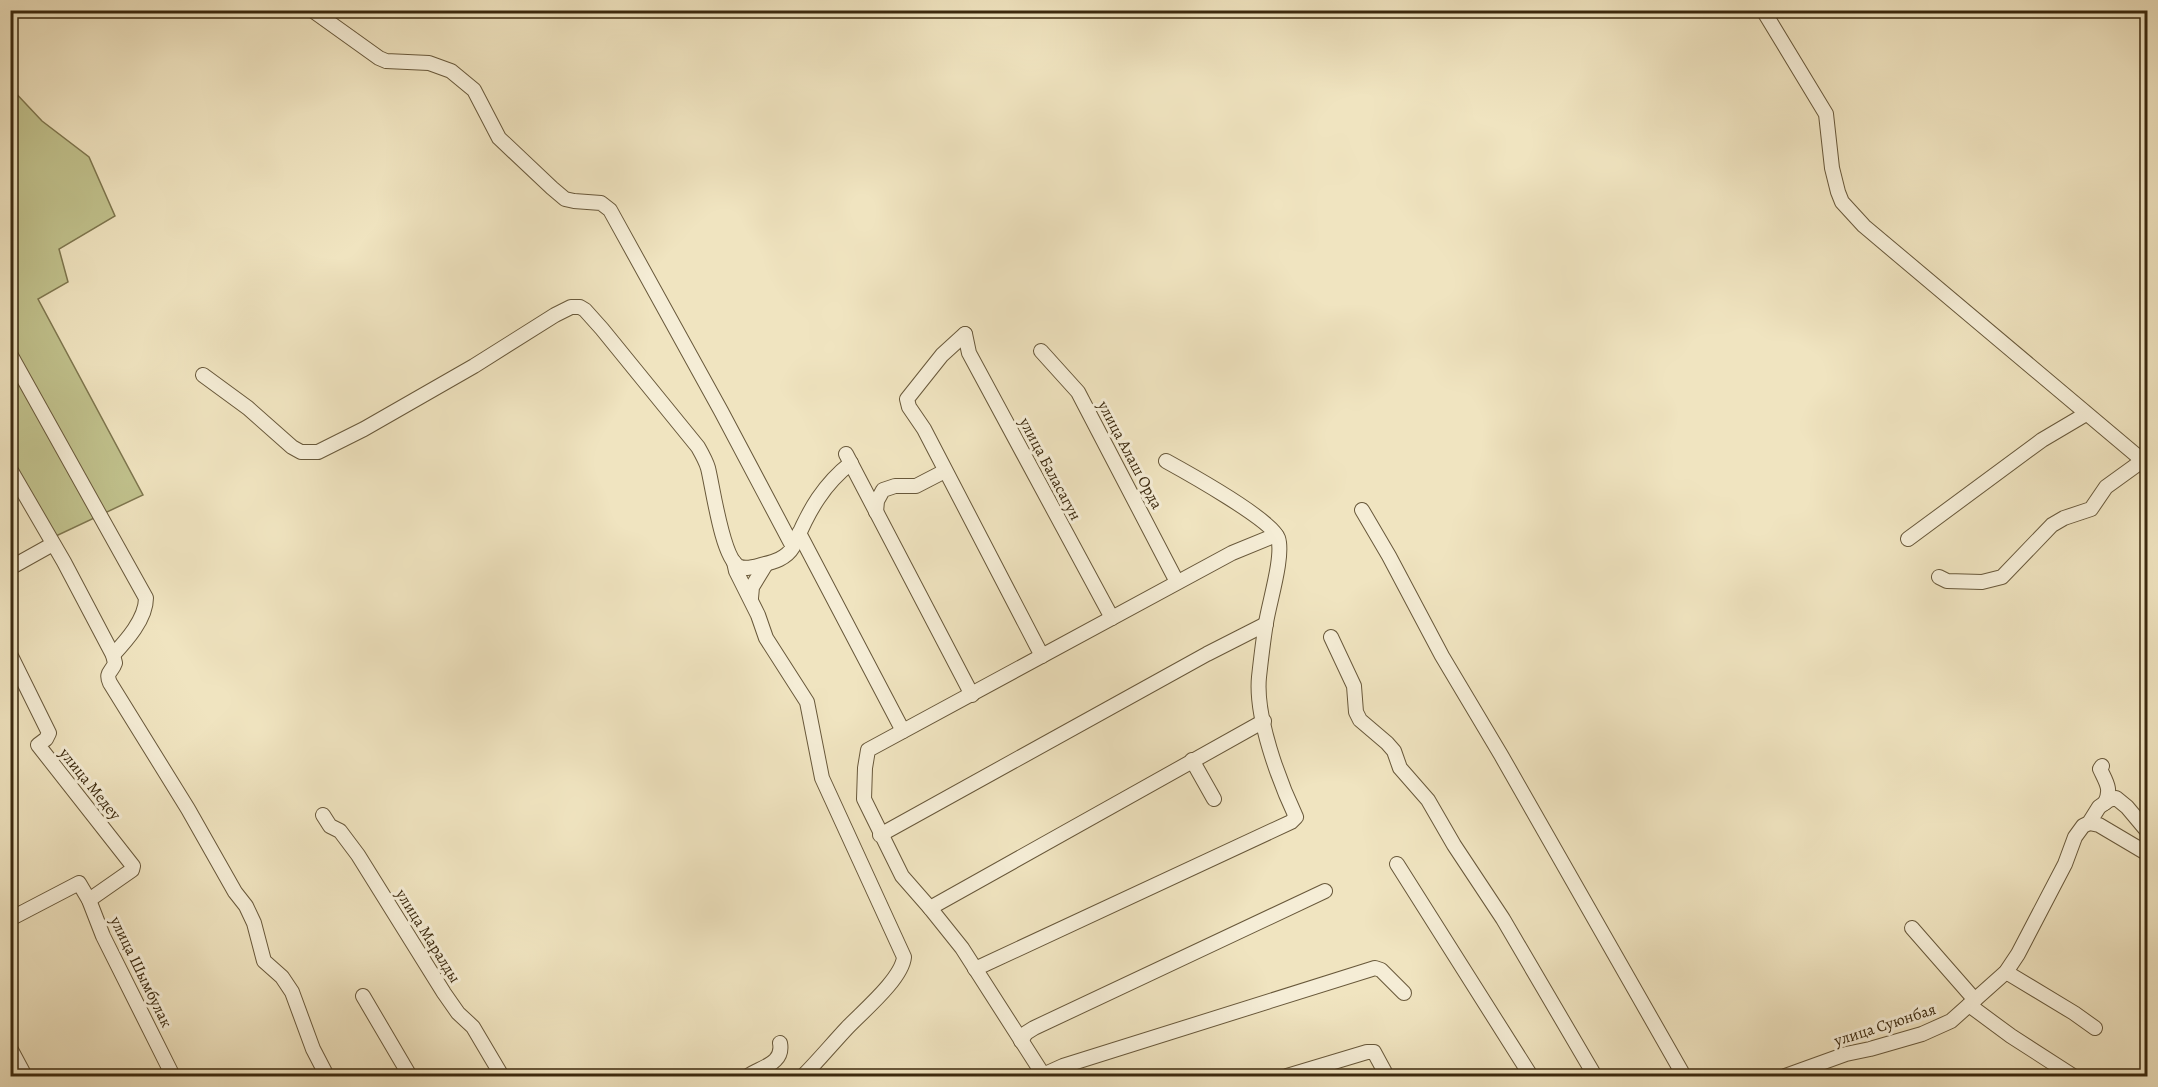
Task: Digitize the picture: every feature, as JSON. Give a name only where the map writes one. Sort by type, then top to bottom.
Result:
[{"type":"street","points":[[312,10],[379,58],[386,61],[429,63],[451,71],[474,90],[499,138],[552,188],[565,199],[601,203],[610,210],[721,411],[793,548]]},
{"type":"street","points":[[1763,10],[1826,114],[1832,168],[1842,202],[1864,226],[2145,463],[2106,487],[2091,508],[2052,525],[2002,577],[1982,582],[1947,581],[1939,577]]},
{"type":"street","points":[[203,375],[248,408],[292,447],[301,452],[318,452],[364,429],[474,366],[555,315],[571,308],[580,307],[585,310],[602,329],[698,447],[708,469],[723,537],[736,571],[751,598],[766,638],[807,702],[822,778],[904,957],[899,970],[880,995],[848,1026],[803,1077]]},
{"type":"street","name":"улица Баласагун","points":[[945,471],[924,429],[909,407],[907,399],[942,355],[965,334],[969,353],[1112,618]]},
{"type":"street","name":"улица Алаш Орда","points":[[1041,351],[1078,392],[1178,582]]},
{"type":"street","points":[[10,354],[146,598],[137,623],[113,656]]},
{"type":"street","points":[[1908,539],[2058,429],[2086,414]]},
{"type":"street","points":[[734,562],[745,568],[766,564],[790,553],[816,499],[849,458],[972,695]]},
{"type":"street","points":[[975,969],[1294,820],[1296,817],[1283,790],[1276,768],[1264,721],[1259,680],[1266,624],[1277,568],[1279,546],[1276,535],[1259,519],[1218,491],[1166,461]]},
{"type":"street","points":[[10,469],[113,656],[115,663],[108,672],[108,677],[188,808],[235,892],[246,906],[254,923],[264,961],[282,977],[291,992],[313,1049],[327,1077]]},
{"type":"street","points":[[876,512],[877,501],[883,490],[889,487],[916,486],[945,471],[1042,656]]},
{"type":"street","points":[[1362,510],[1442,656],[1501,755],[1684,1077]]},
{"type":"street","points":[[799,533],[903,731]]},
{"type":"street","points":[[1276,535],[1232,553],[868,750],[864,800],[902,876],[962,948],[1043,1076],[1063,1066],[1375,968],[1381,970],[1388,980],[1404,993]]},
{"type":"street","points":[[10,567],[53,544]]},
{"type":"street","points":[[751,598],[752,587],[766,564]]},
{"type":"street","points":[[880,835],[1207,654],[1266,624]]},
{"type":"street","points":[[1331,637],[1354,686],[1356,712],[1360,720],[1394,751],[1400,768],[1428,800],[1454,845],[1503,920],[1595,1077]]},
{"type":"street","name":"улица Медеу","points":[[10,654],[49,733],[46,739],[38,745],[132,862],[132,870],[89,900]]},
{"type":"street","points":[[930,908],[1264,721]]},
{"type":"street","points":[[1192,760],[1214,799]]},
{"type":"street","points":[[2102,766],[2100,769],[2109,793],[2105,803],[2089,823],[2099,825],[2148,854]]},
{"type":"street","points":[[1177,768],[1205,784]]},
{"type":"street","points":[[2105,803],[2116,798],[2122,802],[2148,832]]},
{"type":"street","name":"улица Маралды","points":[[323,815],[330,825],[340,831],[358,855],[444,993],[458,1013],[473,1027],[502,1077]]},
{"type":"street","name":"улица Суюнбая","points":[[1785,1077],[1846,1054],[1870,1050],[1922,1034],[1951,1021],[2006,972],[2018,954],[2065,864],[2075,837],[2083,826],[2089,823]]},
{"type":"street","points":[[1397,864],[1531,1077]]},
{"type":"street","name":"улица Шымбулак","points":[[10,919],[79,883],[174,1077]]},
{"type":"street","points":[[1021,1041],[1026,1033],[1034,1028],[1325,891]]},
{"type":"street","points":[[1912,928],[1972,1002],[2012,1036],[2073,1077]]},
{"type":"street","points":[[2006,972],[2095,1028]]},
{"type":"street","points":[[363,996],[410,1077]]},
{"type":"street","points":[[748,1077],[778,1058],[781,1052],[780,1043]]},
{"type":"street","points":[[10,1048],[25,1077]]},
{"type":"street","points":[[1287,1077],[1359,1053],[1374,1052],[1387,1077]]},
{"type":"green space","points":[[10,87],[42,121],[89,157],[115,216],[59,249],[68,282],[38,299],[143,495],[56,536],[11,457]]}]
